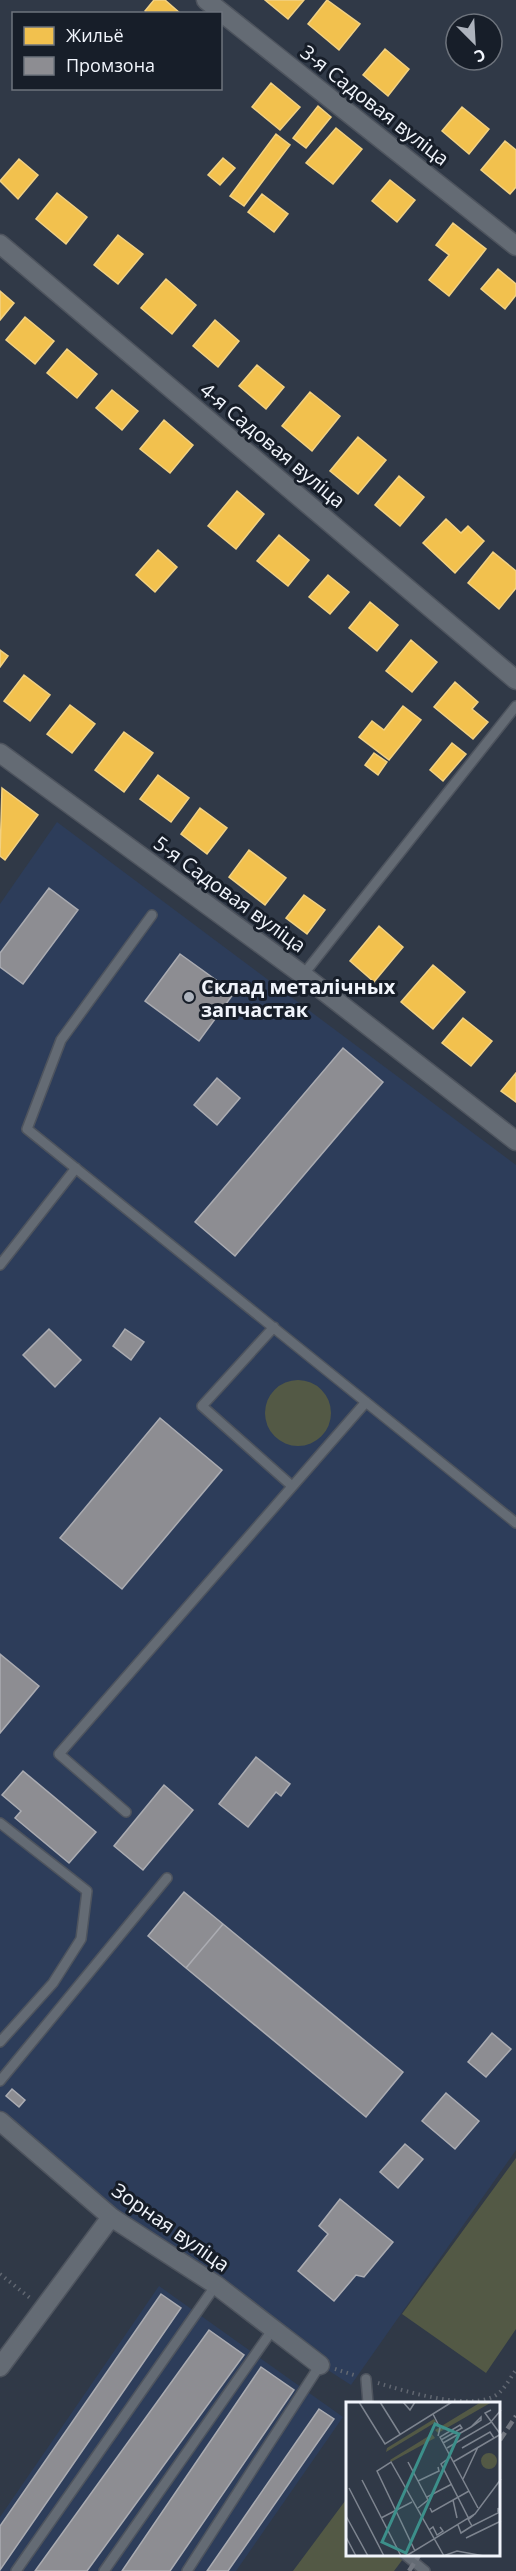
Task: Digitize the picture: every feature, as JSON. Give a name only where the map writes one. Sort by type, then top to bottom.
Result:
[{"type":"street","name":"3-я Садовая вуліца","points":[[206,0],[221,12]]},
{"type":"street","name":"3-я Садовая вуліца","points":[[222,13],[516,246]]},
{"type":"street","name":"4-я Садовая вуліца","points":[[0,244],[516,680]]},
{"type":"street","name":"5-я Садовая вуліца","points":[[0,753],[303,975],[516,1141]]},
{"type":"street","name":"Зорная вуліца","points":[[0,2121],[111,2217],[216,2285],[320,2365]]},
{"type":"street","points":[[0,2367],[111,2217]]},
{"type":"lane","points":[[303,975],[516,706]]},
{"type":"lane","points":[[152,915],[61,1040],[27,1129],[516,1523]]},
{"type":"lane","points":[[0,1265],[76,1168]]},
{"type":"lane","points":[[274,1327],[202,1406],[292,1486]]},
{"type":"lane","points":[[126,1812],[59,1754],[366,1402]]},
{"type":"lane","points":[[0,1823],[87,1891],[81,1939],[53,1983],[0,2042]]},
{"type":"lane","points":[[0,2081],[167,1878]]},
{"type":"lane","points":[[16,2571],[216,2285]]},
{"type":"lane","points":[[105,2571],[273,2329]]},
{"type":"lane","points":[[187,2571],[320,2365]]},
{"type":"lane","points":[[366,2379],[368,2402]]},
{"type":"lane","points":[[406,2556],[425,2571]]},
{"type":"path","points":[[0,2274],[43,2307]]},
{"type":"path","points":[[320,2365],[408,2392],[461,2402]]},
{"type":"path","points":[[470,2402],[498,2394],[516,2370]]},
{"type":"shaded area","points":[[57,822],[516,1165],[516,2150],[351,2385],[320,2365],[0,2121],[0,904]]},
{"type":"shaded area","points":[[159,2286],[343,2417],[236,2571],[0,2571],[0,2517]]},
{"type":"green space","points":[[298,1380],[311,1383],[321,1390],[328,1400],[331,1413],[328,1426],[321,1436],[311,1443],[298,1446],[285,1443],[275,1436],[268,1426],[265,1413],[268,1400],[275,1390],[285,1383]]},
{"type":"green space","points":[[516,2158],[516,2329],[486,2373],[402,2314]]},
{"type":"green space","points":[[346,2500],[346,2556],[405,2556],[394,2571],[293,2571]]},
{"type":"building: Жильё","points":[[154,0],[165,0],[179,12],[146,12]]},
{"type":"building: Жильё","points":[[265,0],[304,0],[288,19]]},
{"type":"building: Жильё","points":[[327,0],[360,24],[339,50],[308,24]]},
{"type":"building: Жильё","points":[[385,49],[409,69],[388,96],[363,75]]},
{"type":"building: Жильё","points":[[271,83],[300,107],[280,130],[252,107]]},
{"type":"building: Жильё","points":[[318,106],[331,117],[306,148],[293,138]]},
{"type":"building: Жильё","points":[[462,107],[489,129],[469,154],[442,131]]},
{"type":"building: Жильё","points":[[336,128],[362,149],[333,184],[306,163]]},
{"type":"building: Жильё","points":[[276,134],[290,145],[244,206],[230,196]]},
{"type":"building: Жильё","points":[[505,141],[516,150],[516,187],[510,194],[481,170]]},
{"type":"building: Жильё","points":[[223,158],[235,168],[220,185],[208,175]]},
{"type":"building: Жильё","points":[[19,159],[38,175],[18,199],[0,181]]},
{"type":"building: Жильё","points":[[390,180],[415,200],[397,222],[372,201]]},
{"type":"building: Жильё","points":[[57,193],[87,217],[66,244],[36,219]]},
{"type":"building: Жильё","points":[[262,194],[288,214],[274,232],[248,212]]},
{"type":"building: Жильё","points":[[453,223],[486,249],[449,296],[429,280],[449,255],[436,245]]},
{"type":"building: Жильё","points":[[118,235],[143,254],[118,284],[94,265]]},
{"type":"building: Жильё","points":[[498,269],[516,284],[516,295],[505,309],[481,289]]},
{"type":"building: Жильё","points":[[166,279],[196,305],[172,334],[141,308]]},
{"type":"building: Жильё","points":[[0,291],[14,303],[0,320]]},
{"type":"building: Жильё","points":[[25,317],[54,341],[35,364],[6,340]]},
{"type":"building: Жильё","points":[[215,320],[239,341],[218,367],[193,346]]},
{"type":"building: Жильё","points":[[67,349],[97,374],[77,398],[47,373]]},
{"type":"building: Жильё","points":[[257,365],[284,387],[266,409],[239,386]]},
{"type":"building: Жильё","points":[[112,390],[138,411],[122,430],[96,408]]},
{"type":"building: Жильё","points":[[310,392],[340,416],[312,451],[282,426]]},
{"type":"building: Жильё","points":[[164,420],[193,445],[170,473],[140,449]]},
{"type":"building: Жильё","points":[[358,437],[386,460],[358,494],[330,471]]},
{"type":"building: Жильё","points":[[399,476],[424,497],[400,526],[375,505]]},
{"type":"building: Жильё","points":[[237,491],[264,514],[236,549],[208,526]]},
{"type":"building: Жильё","points":[[446,519],[461,533],[468,526],[484,541],[455,573],[423,543]]},
{"type":"building: Жильё","points":[[279,535],[309,560],[288,586],[257,561]]},
{"type":"building: Жильё","points":[[158,550],[177,567],[155,592],[136,575]]},
{"type":"building: Жильё","points":[[493,552],[516,571],[516,588],[499,609],[468,583]]},
{"type":"building: Жильё","points":[[328,575],[349,592],[330,614],[309,597]]},
{"type":"building: Жильё","points":[[370,602],[398,625],[377,651],[349,628]]},
{"type":"building: Жильё","points":[[411,640],[437,662],[412,692],[386,671]]},
{"type":"building: Жильё","points":[[0,650],[8,656],[0,667]]},
{"type":"building: Жильё","points":[[24,675],[50,695],[30,721],[4,701]]},
{"type":"building: Жильё","points":[[455,682],[478,702],[472,709],[488,722],[473,739],[434,707]]},
{"type":"building: Жильё","points":[[70,705],[95,724],[72,753],[47,734]]},
{"type":"building: Жильё","points":[[403,706],[421,720],[389,760],[359,737],[372,721],[384,730]]},
{"type":"building: Жильё","points":[[124,732],[153,753],[124,792],[95,770]]},
{"type":"building: Жильё","points":[[452,743],[466,754],[443,781],[430,770]]},
{"type":"building: Жильё","points":[[374,753],[387,762],[378,775],[365,765]]},
{"type":"building: Жильё","points":[[158,775],[189,798],[171,822],[140,799]]},
{"type":"building: Жильё","points":[[2,788],[38,815],[5,860],[0,856]]},
{"type":"building: Жильё","points":[[200,808],[227,828],[207,854],[181,834]]},
{"type":"building: Жильё","points":[[249,850],[286,878],[265,905],[229,877]]},
{"type":"building: Жильё","points":[[304,895],[325,910],[307,934],[286,918]]},
{"type":"building: Жильё","points":[[379,926],[403,947],[374,982],[350,961]]},
{"type":"building: Жильё","points":[[433,965],[465,992],[433,1029],[401,1002]]},
{"type":"building: Жильё","points":[[463,1018],[492,1041],[471,1066],[442,1043]]},
{"type":"building: Жильё","points":[[516,1073],[516,1102],[501,1091]]},
{"type":"building: Промзона","points":[[49,888],[78,910],[23,984],[0,967],[0,953]]},
{"type":"building: Промзона","name":"Склад металічных запчастак","points":[[180,954],[234,993],[199,1041],[145,1001]]},
{"type":"building: Промзона","points":[[343,1048],[383,1082],[235,1256],[195,1222]]},
{"type":"building: Промзона","points":[[217,1078],[240,1098],[217,1125],[194,1105]]},
{"type":"building: Промзона","points":[[49,1329],[81,1360],[55,1387],[23,1355]]},
{"type":"building: Промзона","points":[[125,1329],[144,1342],[131,1360],[113,1346]]},
{"type":"building: Промзона","points":[[160,1418],[222,1470],[122,1589],[60,1538]]},
{"type":"building: Промзона","points":[[0,1654],[39,1686],[0,1733]]},
{"type":"building: Промзона","points":[[256,1757],[290,1784],[281,1796],[276,1792],[248,1827],[219,1804]]},
{"type":"building: Промзона","points":[[23,1771],[96,1832],[69,1863],[15,1818],[21,1811],[2,1795]]},
{"type":"building: Промзона","points":[[164,1785],[193,1810],[143,1870],[114,1846]]},
{"type":"building: Промзона","points":[[184,1892],[223,1924],[186,1968],[148,1936]]},
{"type":"building: Промзона","points":[[223,1924],[403,2072],[366,2117],[186,1968]]},
{"type":"building: Промзона","points":[[492,2033],[511,2049],[486,2077],[468,2062]]},
{"type":"building: Промзона","points":[[12,2089],[25,2100],[19,2107],[6,2096]]},
{"type":"building: Промзона","points":[[446,2093],[479,2121],[455,2149],[422,2121]]},
{"type":"building: Промзона","points":[[405,2144],[423,2159],[398,2188],[380,2172]]},
{"type":"building: Промзона","points":[[340,2199],[393,2242],[364,2277],[356,2275],[334,2301],[298,2271],[328,2234],[319,2226]]},
{"type":"building: Промзона","points":[[161,2294],[181,2308],[0,2570],[0,2526]]},
{"type":"building: Промзона","points":[[209,2330],[244,2355],[87,2571],[35,2571]]},
{"type":"building: Промзона","points":[[261,2367],[294,2390],[170,2571],[122,2571]]},
{"type":"building: Промзона","points":[[319,2409],[334,2419],[228,2571],[207,2571]]},
{"type":"railway","points":[[501,2438],[516,2416]]},
{"type":"railway","points":[[409,2571],[419,2556]]},
{"type":"place","name":"Склад металічных запчастак","points":[[189,997]]}]
